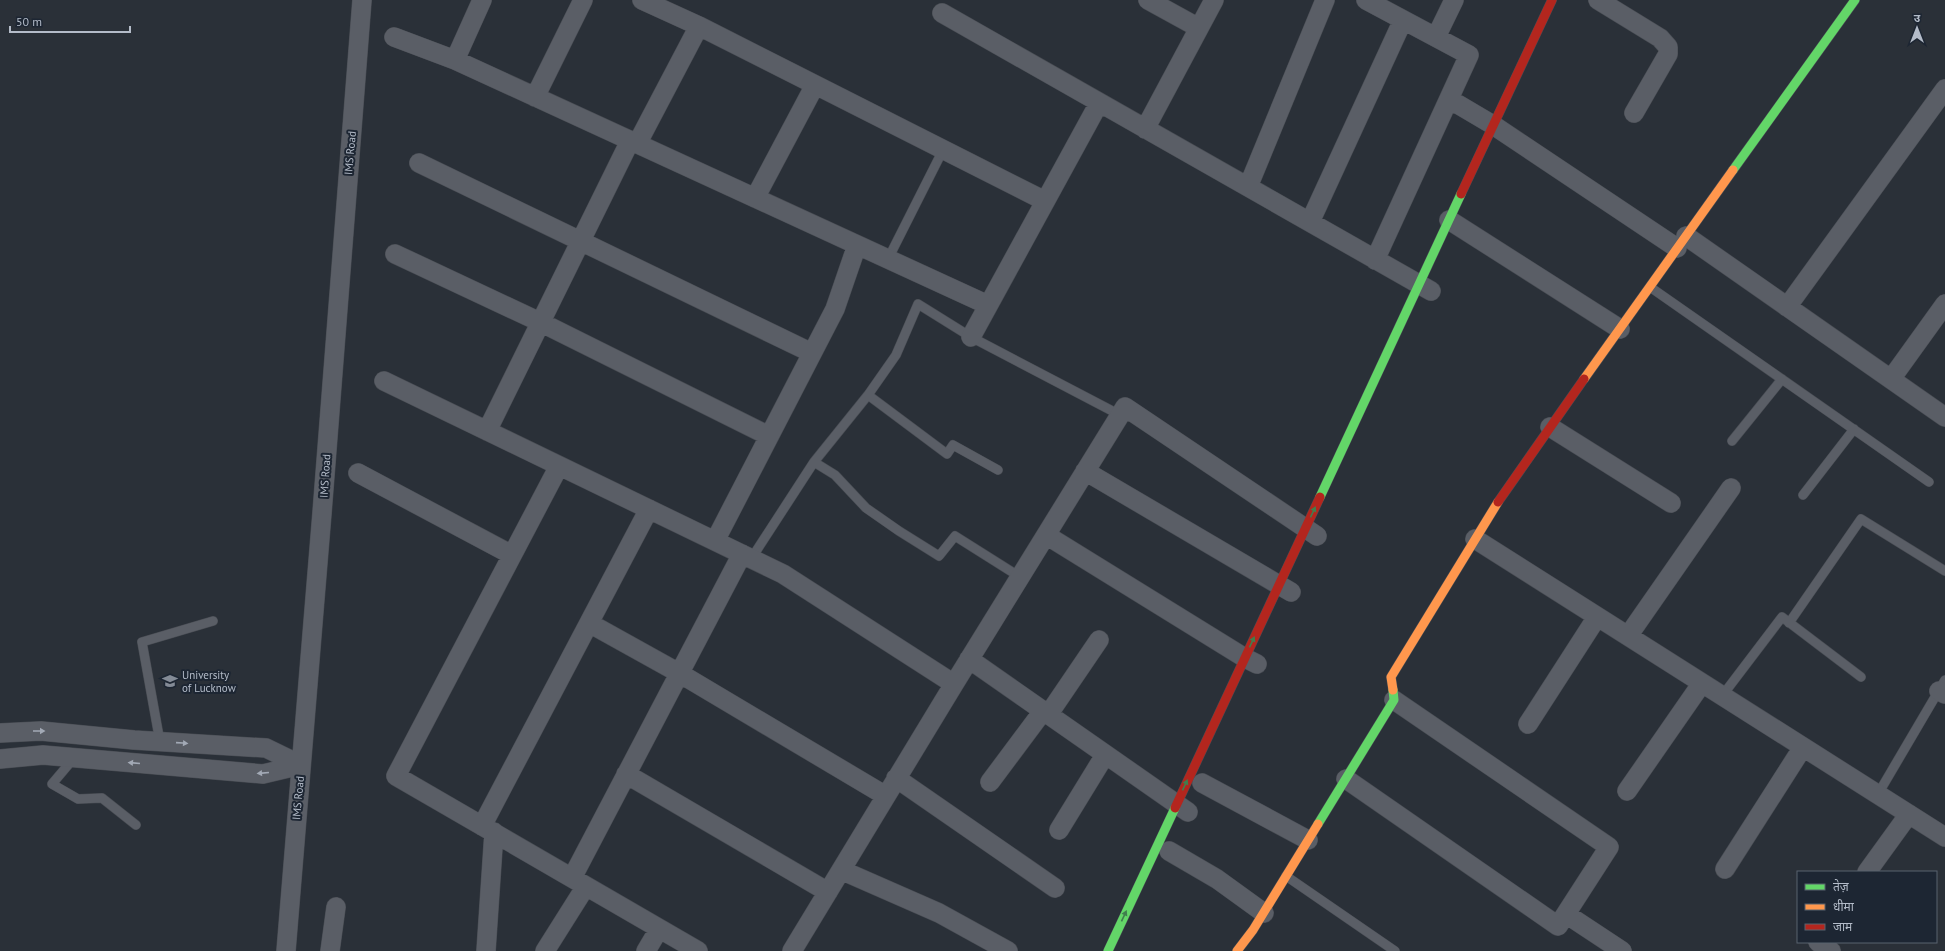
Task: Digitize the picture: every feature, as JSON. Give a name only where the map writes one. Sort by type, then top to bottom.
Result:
[{"type":"street","name":"IMS Road","points":[[286,951],[362,0]]},
{"type":"street","points":[[455,60],[482,0]]},
{"type":"street","points":[[535,97],[583,0]]},
{"type":"street","points":[[642,0],[698,26],[1045,201]]},
{"type":"street","points":[[1148,0],[1199,28]]},
{"type":"street","points":[[1145,129],[1214,0]]},
{"type":"street","points":[[1248,187],[1325,0]]},
{"type":"street","points":[[1366,0],[1469,55],[1375,260]]},
{"type":"street","points":[[1436,38],[1454,0]]},
{"type":"street","points":[[1108,951],[1185,810],[1254,663],[1502,131],[1552,0]]},
{"type":"street","points":[[1598,0],[1660,38],[1668,46],[1668,54],[1634,114]]},
{"type":"street","points":[[1237,951],[1264,913],[1394,700],[1390,677],[1504,491],[1855,0]]},
{"type":"street","points":[[942,13],[1427,290]]},
{"type":"street","points":[[1310,222],[1403,20]]},
{"type":"street","points":[[487,431],[580,241],[698,26]]},
{"type":"street","points":[[394,38],[455,60],[988,305]]},
{"type":"street","points":[[756,198],[815,85]]},
{"type":"street","points":[[1787,307],[1945,89]]},
{"type":"street","points":[[1449,99],[1787,307],[1945,417]]},
{"type":"street","points":[[971,337],[1099,103]]},
{"type":"street","points":[[419,163],[812,353]]},
{"type":"street","points":[[1458,225],[1620,329]]},
{"type":"street","points":[[715,541],[835,309],[857,245]]},
{"type":"street","points":[[395,254],[540,322],[769,436]]},
{"type":"street","points":[[1890,379],[1945,304]]},
{"type":"street","points":[[384,381],[783,574],[954,684]]},
{"type":"street","points":[[792,951],[896,778],[1125,407],[1314,534]]},
{"type":"street","points":[[1550,427],[1671,503]]},
{"type":"street","points":[[559,466],[396,776],[698,951]]},
{"type":"street","points":[[1085,471],[1287,591]]},
{"type":"street","points":[[358,473],[512,555]]},
{"type":"street","points":[[1628,636],[1731,488]]},
{"type":"street","points":[[486,951],[488,829],[589,623],[649,509]]},
{"type":"street","points":[[1046,535],[1254,663]]},
{"type":"street","points":[[1475,539],[1945,837]]},
{"type":"street","points":[[545,951],[579,882],[626,774],[680,673],[746,557]]},
{"type":"street","points":[[1528,724],[1597,616]]},
{"type":"street","points":[[589,623],[680,673],[886,796]]},
{"type":"street","points":[[990,782],[1045,713],[1100,640]]},
{"type":"street","points":[[969,659],[1185,810]]},
{"type":"street","points":[[1627,791],[1702,683]]},
{"type":"street","points":[[1346,779],[1558,926],[1610,848],[1394,700]]},
{"type":"street","points":[[0,733],[41,731],[160,742],[266,748],[301,765]]},
{"type":"street","points":[[1725,869],[1803,747]]},
{"type":"street","points":[[0,759],[44,755],[263,774],[301,765]]},
{"type":"street","points":[[1059,830],[1105,755]]},
{"type":"street","points":[[626,774],[828,892]]},
{"type":"street","points":[[896,778],[1055,888]]},
{"type":"street","points":[[1202,783],[1308,840]]},
{"type":"street","points":[[1868,871],[1909,814]]},
{"type":"street","points":[[1169,852],[1217,879],[1264,913]]},
{"type":"street","points":[[841,870],[939,913],[1008,951]]},
{"type":"street","points":[[330,951],[336,907]]},
{"type":"street","points":[[1566,914],[1610,948]]},
{"type":"street","points":[[646,951],[659,928]]},
{"type":"street","points":[[1819,943],[1831,951]]},
{"type":"lane","points":[[888,259],[943,150]]},
{"type":"lane","points":[[1650,287],[1929,482]]},
{"type":"lane","points":[[746,557],[814,462],[868,395],[896,355],[918,304],[971,337],[1120,415]]},
{"type":"lane","points":[[1732,441],[1782,379]]},
{"type":"lane","points":[[868,395],[947,454],[953,445],[998,470]]},
{"type":"lane","points":[[1803,495],[1854,430]]},
{"type":"lane","points":[[814,462],[835,475],[866,508],[899,532],[939,556],[955,536],[1020,577]]},
{"type":"lane","points":[[1789,623],[1861,519],[1945,571]]},
{"type":"lane","points":[[1722,696],[1782,617],[1861,677]]},
{"type":"lane","points":[[160,742],[142,642],[213,621]]},
{"type":"lane","points":[[1878,794],[1943,688]]},
{"type":"lane","points":[[74,758],[52,784],[78,799],[102,798],[136,825]]},
{"type":"lane","points":[[1286,876],[1395,951]]},
{"type":"traffic: fast","points":[[1733,170],[1855,0]]},
{"type":"traffic: fast","points":[[1320,497],[1461,194]]},
{"type":"traffic: fast","points":[[1318,824],[1394,700],[1393,690]]},
{"type":"traffic: fast","points":[[1108,951],[1175,808]]},
{"type":"traffic: slow","points":[[1584,379],[1733,170]]},
{"type":"traffic: slow","points":[[1393,690],[1391,677],[1498,502]]},
{"type":"traffic: slow","points":[[1237,951],[1253,930],[1318,824]]},
{"type":"traffic: jam","points":[[1461,194],[1552,0]]},
{"type":"traffic: jam","points":[[1498,502],[1584,379]]},
{"type":"traffic: jam","points":[[1175,808],[1320,497]]},
{"type":"place","name":"University of Lucknow","points":[[170,681]]}]
